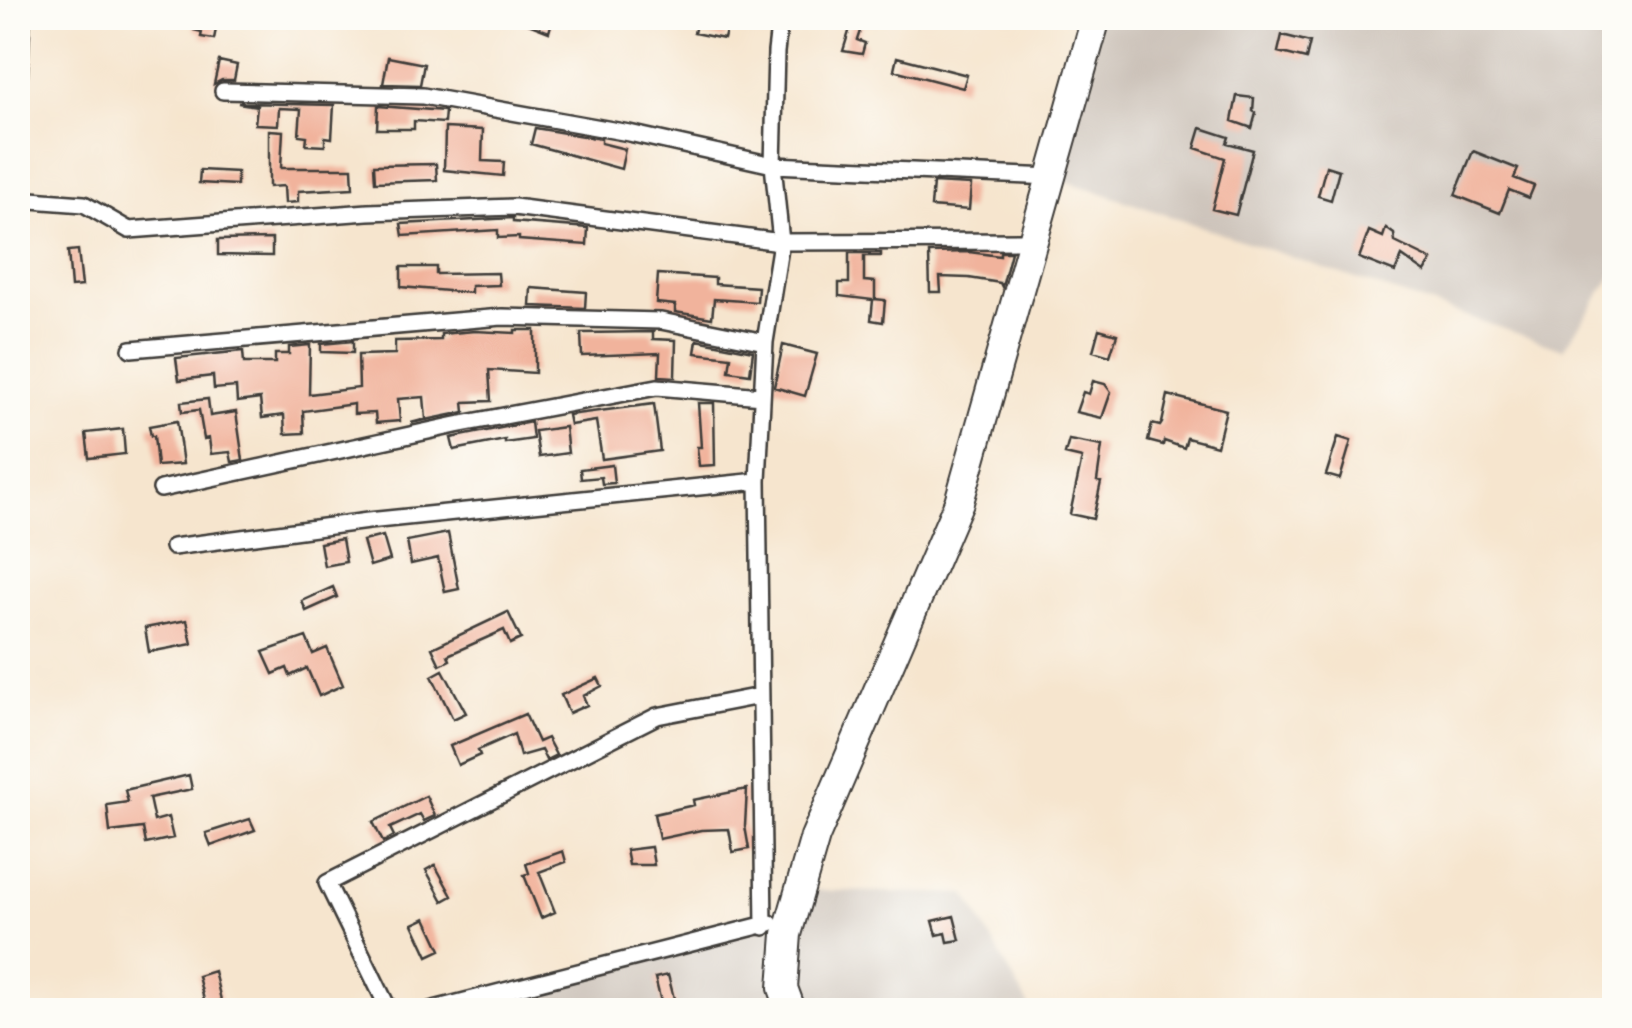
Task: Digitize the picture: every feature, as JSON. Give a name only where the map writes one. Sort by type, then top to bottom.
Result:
[{"type":"highway","points":[[791,1010],[783,988],[787,934],[815,837],[959,502],[1096,18]]},
{"type":"street","points":[[18,99],[22,18]]},
{"type":"street","points":[[764,927],[758,481],[765,342],[781,242],[774,165],[780,18]]},
{"type":"street","points":[[223,91],[422,96],[630,133],[774,165],[1054,176]]},
{"type":"street","points":[[18,199],[84,204],[128,230],[368,212],[514,208],[781,242],[1034,240]]},
{"type":"street","points":[[131,349],[502,317],[661,321],[765,342]]},
{"type":"street","points":[[162,489],[438,429],[657,387],[762,396]]},
{"type":"street","points":[[173,547],[368,521],[758,481]]},
{"type":"street","points":[[389,1010],[327,883],[657,716],[760,696]]},
{"type":"street","points":[[430,1010],[764,927],[795,907]]},
{"type":"shaded area","points":[[1096,18],[1614,18],[1614,274],[1563,349],[1054,177]]},
{"type":"shaded area","points":[[800,890],[966,894],[1031,1010],[430,1010],[764,927],[795,907]]},
{"type":"building","points":[[196,18],[218,19],[214,39],[201,37],[202,32],[194,30]]},
{"type":"building","points":[[513,18],[553,18],[549,32]]},
{"type":"building","points":[[853,19],[863,22],[857,40],[865,43],[862,54],[843,51]]},
{"type":"building","points":[[697,20],[727,26],[724,39],[694,33]]},
{"type":"building","points":[[1282,35],[1310,42],[1306,59],[1278,52]]},
{"type":"building","points":[[388,57],[424,64],[420,85],[383,84]]},
{"type":"building","points":[[897,57],[967,75],[963,88],[894,70]]},
{"type":"building","points":[[219,61],[237,65],[234,80],[214,84]]},
{"type":"building","points":[[1237,96],[1254,98],[1252,128],[1232,121]]},
{"type":"building","points":[[238,103],[334,105],[332,138],[325,137],[325,146],[306,145],[307,136],[299,135],[301,109],[279,108],[278,125],[255,124],[257,106]]},
{"type":"building","points":[[378,106],[445,111],[444,123],[414,121],[414,129],[377,129]]},
{"type":"building","points":[[445,128],[483,130],[482,161],[504,162],[503,176],[444,170]]},
{"type":"building","points":[[535,128],[601,139],[601,143],[625,149],[621,169],[531,144]]},
{"type":"building","points":[[1201,128],[1229,137],[1227,143],[1253,150],[1236,215],[1212,209],[1225,158],[1195,148]]},
{"type":"building","points":[[269,130],[283,131],[281,168],[352,168],[353,188],[298,191],[298,202],[285,203],[284,186],[269,187]]},
{"type":"building","points":[[1473,151],[1518,169],[1514,178],[1534,186],[1529,198],[1509,190],[1500,213],[1455,195]]},
{"type":"building","points":[[436,164],[437,180],[375,182],[374,165]]},
{"type":"building","points":[[1326,166],[1339,170],[1331,200],[1318,196]]},
{"type":"building","points":[[200,170],[237,172],[237,185],[199,183]]},
{"type":"building","points":[[933,183],[971,185],[969,210],[931,207]]},
{"type":"building","points":[[513,218],[513,222],[588,228],[587,245],[498,238],[498,230],[403,236],[401,224]]},
{"type":"building","points":[[1386,228],[1394,234],[1395,242],[1432,260],[1425,272],[1402,256],[1395,272],[1359,258],[1369,231],[1383,237]]},
{"type":"building","points":[[272,239],[272,256],[218,255],[218,240]]},
{"type":"building","points":[[78,250],[82,286],[71,287],[68,251]]},
{"type":"building","points":[[1000,252],[1011,252],[1002,287],[1000,283],[969,278],[940,277],[941,292],[930,292],[929,253],[1000,256]]},
{"type":"building","points":[[849,253],[881,253],[864,256],[864,281],[875,282],[875,299],[885,300],[883,322],[871,320],[873,300],[839,296],[839,283],[849,283]]},
{"type":"building","points":[[401,267],[436,267],[436,274],[498,273],[499,285],[471,286],[471,293],[401,287]]},
{"type":"building","points":[[658,274],[715,278],[715,284],[758,287],[757,302],[714,299],[712,318],[675,312],[675,305],[656,303]]},
{"type":"building","points":[[531,288],[586,292],[585,308],[530,306]]},
{"type":"building","points":[[1099,329],[1117,334],[1110,356],[1093,351]]},
{"type":"building","points":[[535,330],[535,373],[489,370],[491,401],[464,402],[465,412],[411,423],[426,419],[424,397],[398,399],[400,421],[376,423],[375,413],[354,414],[354,404],[303,411],[304,433],[285,434],[284,415],[262,418],[260,399],[237,402],[236,387],[214,389],[213,376],[179,380],[176,358],[243,351],[244,363],[275,363],[275,354],[289,354],[289,347],[310,345],[309,394],[359,388],[358,355],[395,354],[395,341],[441,340],[441,334]]},
{"type":"building","points":[[653,332],[653,339],[676,340],[675,377],[659,376],[660,353],[582,356],[581,333]]},
{"type":"building","points":[[697,340],[753,351],[750,374],[729,371],[731,357],[695,353]]},
{"type":"building","points":[[353,341],[353,353],[321,352],[321,344]]},
{"type":"building","points":[[783,345],[817,354],[805,396],[774,387]]},
{"type":"building","points":[[1093,381],[1105,384],[1111,392],[1102,418],[1076,412],[1083,392],[1089,394]]},
{"type":"building","points":[[1168,395],[1226,410],[1217,446],[1187,438],[1184,448],[1164,441],[1163,445],[1148,441],[1152,424],[1162,423]]},
{"type":"building","points":[[208,399],[210,416],[236,412],[243,460],[232,462],[230,452],[211,454],[199,410],[182,412],[181,402]]},
{"type":"building","points":[[698,403],[714,403],[715,465],[699,466]]},
{"type":"building","points":[[654,404],[660,451],[602,459],[596,421],[570,425],[568,415]]},
{"type":"building","points":[[177,421],[183,464],[157,466],[149,426]]},
{"type":"building","points":[[531,422],[533,439],[454,450],[451,438]]},
{"type":"building","points":[[565,427],[568,453],[539,457],[535,431]]},
{"type":"building","points":[[123,429],[125,454],[89,458],[86,433]]},
{"type":"building","points":[[1338,437],[1351,441],[1340,479],[1326,475]]},
{"type":"building","points":[[1069,440],[1102,446],[1097,481],[1101,482],[1093,519],[1070,514],[1082,458],[1065,454]]},
{"type":"building","points":[[612,465],[614,483],[602,484],[601,477],[581,479],[580,469]]},
{"type":"building","points":[[448,533],[459,589],[445,592],[438,558],[411,564],[407,541]]},
{"type":"building","points":[[383,536],[390,560],[370,566],[363,541]]},
{"type":"building","points":[[342,539],[346,562],[324,566],[320,543]]},
{"type":"building","points":[[333,587],[337,597],[306,611],[302,601]]},
{"type":"building","points":[[508,612],[521,639],[510,644],[504,630],[448,655],[450,660],[440,665],[432,648]]},
{"type":"building","points":[[187,620],[192,644],[149,652],[145,628]]},
{"type":"building","points":[[306,637],[313,654],[327,648],[343,685],[319,696],[307,668],[290,676],[287,668],[273,674],[263,652]]},
{"type":"building","points":[[443,670],[466,713],[453,719],[432,676]]},
{"type":"building","points":[[598,678],[602,686],[583,696],[587,705],[569,713],[561,695]]},
{"type":"building","points":[[525,714],[538,742],[547,738],[556,755],[546,760],[541,750],[520,756],[514,734],[478,750],[480,755],[458,765],[450,746]]},
{"type":"building","points":[[189,775],[192,789],[149,798],[154,821],[168,817],[173,838],[146,844],[143,828],[110,832],[107,805],[128,802],[125,790]]},
{"type":"building","points":[[747,789],[745,826],[749,849],[733,852],[729,829],[659,839],[654,814],[694,805],[693,800]]},
{"type":"building","points":[[426,796],[435,816],[424,821],[420,814],[390,828],[394,836],[383,842],[373,822]]},
{"type":"building","points":[[250,819],[255,830],[211,846],[206,833]]},
{"type":"building","points":[[651,847],[654,865],[629,865],[626,850]]},
{"type":"building","points":[[563,851],[566,862],[539,872],[555,912],[541,918],[524,875],[529,873],[526,864]]},
{"type":"building","points":[[435,865],[452,896],[443,901],[426,870]]},
{"type":"building","points":[[954,916],[960,940],[948,942],[946,933],[937,935],[933,921]]},
{"type":"building","points":[[426,918],[441,950],[428,956],[413,924]]},
{"type":"building","points":[[214,971],[221,1000],[205,1004],[198,976]]},
{"type":"building","points":[[668,975],[677,1010],[663,1010],[655,978]]}]
